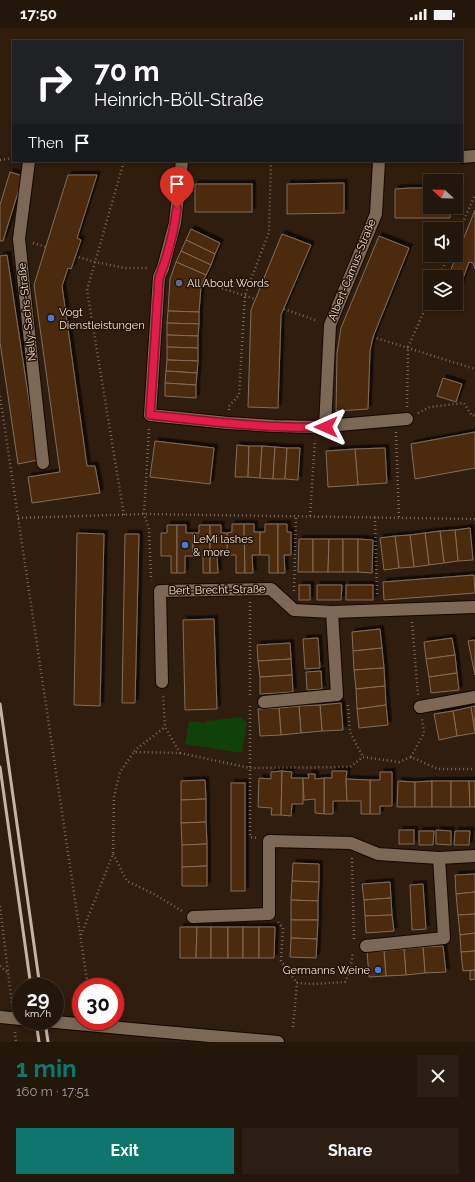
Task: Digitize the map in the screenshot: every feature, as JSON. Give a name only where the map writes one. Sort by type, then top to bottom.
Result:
[{"type":"street","points":[[463,156],[475,156]]},
{"type":"street","name":"Nelly-Sachs-Straße","points":[[29,162],[18,239],[43,463]]},
{"type":"street","points":[[182,162],[175,223],[159,278],[150,415],[228,423],[321,427],[401,420]]},
{"type":"street","name":"Albert-Camus-Straße","points":[[321,427],[330,325],[376,214],[379,162]]},
{"type":"street","name":"Bert-Brecht-Straße","points":[[162,682],[160,591],[271,589],[294,610]]},
{"type":"street","points":[[294,610],[332,612],[475,607]]},
{"type":"street","points":[[264,702],[337,695],[332,612]]},
{"type":"street","points":[[420,706],[475,697]]},
{"type":"street","points":[[193,917],[269,914],[269,841],[351,843],[378,854],[439,858],[475,856]]},
{"type":"street","points":[[366,946],[444,938],[439,858]]},
{"type":"street","points":[[0,1017],[12,1018]]},
{"type":"street","points":[[64,1023],[278,1042]]},
{"type":"path","points":[[0,160],[12,158]]},
{"type":"path","points":[[124,162],[87,290],[124,515]]},
{"type":"path","points":[[228,423],[229,406],[239,395],[244,296],[269,232],[271,162]]},
{"type":"path","points":[[463,222],[475,195]]},
{"type":"path","points":[[75,256],[125,268],[163,268]]},
{"type":"path","points":[[203,282],[255,299]]},
{"type":"path","points":[[284,309],[330,325]]},
{"type":"path","points":[[399,518],[401,420],[408,347],[425,310]]},
{"type":"path","points":[[373,337],[475,369]]},
{"type":"path","points":[[0,396],[87,978]]},
{"type":"path","points":[[401,420],[430,407],[464,403],[472,416],[475,416]]},
{"type":"path","points":[[150,415],[144,514],[149,529],[151,578],[160,591]]},
{"type":"path","points":[[310,516],[321,427]]},
{"type":"path","points":[[18,518],[144,514],[475,519]]},
{"type":"path","points":[[294,610],[296,516]]},
{"type":"path","points":[[375,517],[377,611]]},
{"type":"path","points":[[250,590],[250,837],[269,841]]},
{"type":"path","points":[[134,752],[180,753],[250,768],[350,767],[363,757],[399,762],[411,757],[424,733],[410,610]]},
{"type":"path","points":[[162,682],[165,727],[180,753]]},
{"type":"path","points":[[337,695],[347,702],[350,732],[363,757]]},
{"type":"path","points":[[81,936],[113,854],[114,797],[120,772],[134,752],[165,727]]},
{"type":"path","points":[[411,757],[438,769],[475,770]]},
{"type":"path","points":[[351,843],[354,940]]},
{"type":"path","points":[[113,854],[127,881],[154,894],[193,917]]},
{"type":"path","points":[[0,906],[9,973],[0,966]]},
{"type":"path","points":[[269,914],[283,928],[282,961],[297,983],[293,1027]]},
{"type":"path","points":[[297,983],[312,984],[345,982],[350,971],[354,947]]},
{"type":"green space","points":[[241,717],[247,723],[242,753],[185,744],[189,721],[205,723],[207,721]]},
{"type":"building","points":[[10,172],[23,176],[3,241],[0,241],[0,205]]},
{"type":"building","points":[[68,175],[97,175],[77,238],[81,240],[71,269],[68,268],[62,286],[87,466],[95,466],[100,493],[32,503],[28,477],[60,472],[34,285]]},
{"type":"building","points":[[344,183],[344,213],[287,214],[287,184]]},
{"type":"building","points":[[195,184],[252,184],[252,212],[195,212]]},
{"type":"building","points":[[423,188],[423,214],[450,214],[450,218],[395,218],[395,189]]},
{"type":"building","points":[[475,210],[475,269],[473,263],[469,262],[463,278],[463,270],[451,270],[454,262],[463,262],[463,240]]},
{"type":"building","points":[[191,229],[220,243],[215,254],[186,240]]},
{"type":"building","points":[[282,234],[311,245],[281,315],[278,408],[248,407],[251,310]]},
{"type":"building","points":[[379,236],[409,248],[373,337],[370,351],[368,409],[336,411],[337,353],[341,328]]},
{"type":"building","points":[[186,240],[215,254],[211,265],[181,251]]},
{"type":"building","points":[[181,251],[211,265],[206,275],[176,262]]},
{"type":"building","points":[[7,255],[38,460],[18,464],[0,342],[0,256]]},
{"type":"building","points":[[176,262],[206,275],[201,286],[199,312],[168,311],[170,279]]},
{"type":"building","points":[[168,311],[199,312],[199,324],[167,323]]},
{"type":"building","points":[[167,323],[199,324],[198,336],[167,335]]},
{"type":"building","points":[[167,335],[198,336],[198,348],[167,347]]},
{"type":"building","points":[[167,347],[198,348],[198,361],[167,360]]},
{"type":"building","points":[[167,360],[198,361],[197,373],[166,371]]},
{"type":"building","points":[[166,371],[197,373],[196,385],[165,383]]},
{"type":"building","points":[[443,378],[462,384],[456,402],[437,396]]},
{"type":"building","points":[[165,383],[196,385],[196,398],[165,396]]},
{"type":"building","points":[[475,432],[475,468],[415,479],[411,444]]},
{"type":"building","points":[[155,441],[214,448],[210,484],[150,477]]},
{"type":"building","points":[[237,445],[249,446],[248,477],[235,477]]},
{"type":"building","points":[[249,446],[262,446],[260,478],[248,477]]},
{"type":"building","points":[[262,446],[275,447],[273,479],[260,478]]},
{"type":"building","points":[[275,447],[287,448],[285,479],[273,479]]},
{"type":"building","points":[[287,448],[300,448],[298,480],[285,479]]},
{"type":"building","points":[[385,448],[387,483],[358,485],[355,449]]},
{"type":"building","points":[[355,449],[358,485],[328,487],[326,451]]},
{"type":"building","points":[[232,524],[244,524],[245,573],[236,573],[236,555],[227,555],[227,533],[232,532]]},
{"type":"building","points":[[244,524],[254,524],[254,532],[260,532],[260,555],[252,555],[253,573],[245,573]]},
{"type":"building","points":[[265,524],[278,524],[278,573],[269,573],[269,555],[260,555],[260,532],[265,532]]},
{"type":"building","points":[[278,524],[287,524],[287,532],[291,532],[291,555],[284,555],[285,573],[278,573]]},
{"type":"building","points":[[167,525],[177,525],[177,573],[171,573],[171,556],[161,556],[161,533],[167,533]]},
{"type":"building","points":[[177,525],[186,525],[186,533],[193,533],[193,556],[185,556],[185,573],[177,573]]},
{"type":"building","points":[[199,525],[210,525],[210,573],[203,573],[203,556],[193,556],[193,533],[199,533]]},
{"type":"building","points":[[210,525],[221,525],[221,533],[227,533],[227,555],[217,556],[218,573],[210,573]]},
{"type":"building","points":[[470,528],[473,560],[458,561],[455,530]]},
{"type":"building","points":[[455,530],[458,561],[444,563],[440,531]]},
{"type":"building","points":[[440,531],[444,563],[429,565],[425,533]]},
{"type":"building","points":[[77,533],[104,534],[100,706],[74,705]]},
{"type":"building","points":[[425,533],[429,565],[414,567],[410,535]]},
{"type":"building","points":[[125,534],[139,534],[135,703],[122,703]]},
{"type":"building","points":[[410,535],[414,567],[399,568],[395,536]]},
{"type":"building","points":[[395,536],[399,568],[384,570],[380,538]]},
{"type":"building","points":[[299,539],[313,539],[313,572],[298,572]]},
{"type":"building","points":[[313,539],[329,539],[328,572],[313,572]]},
{"type":"building","points":[[329,539],[343,539],[343,572],[328,572]]},
{"type":"building","points":[[343,539],[358,539],[358,572],[343,572]]},
{"type":"building","points":[[358,539],[373,540],[372,573],[358,572]]},
{"type":"building","points":[[474,575],[475,593],[384,600],[383,582]]},
{"type":"building","points":[[299,585],[310,585],[310,600],[299,600]]},
{"type":"building","points":[[317,585],[342,585],[341,600],[317,600]]},
{"type":"building","points":[[346,585],[373,585],[373,600],[346,600]]},
{"type":"building","points":[[214,619],[217,709],[185,710],[183,620]]},
{"type":"building","points":[[380,629],[382,648],[353,651],[352,632]]},
{"type":"building","points":[[318,638],[320,668],[305,669],[303,639]]},
{"type":"building","points":[[452,638],[455,655],[426,659],[424,642]]},
{"type":"building","points":[[475,640],[475,675],[468,641]]},
{"type":"building","points":[[290,643],[291,659],[258,661],[257,645]]},
{"type":"building","points":[[382,648],[384,668],[354,670],[353,651]]},
{"type":"building","points":[[455,655],[457,673],[429,677],[426,659]]},
{"type":"building","points":[[291,659],[292,675],[260,677],[258,661]]},
{"type":"building","points":[[384,668],[385,686],[356,689],[354,670]]},
{"type":"building","points":[[321,671],[322,689],[307,690],[306,672]]},
{"type":"building","points":[[457,673],[459,690],[431,693],[429,677]]},
{"type":"building","points":[[292,675],[293,692],[260,694],[260,677]]},
{"type":"building","points":[[385,686],[386,705],[357,709],[356,689]]},
{"type":"building","points":[[341,703],[343,730],[322,731],[320,705]]},
{"type":"building","points":[[320,705],[322,731],[301,733],[299,706]]},
{"type":"building","points":[[386,705],[388,725],[359,728],[357,709]]},
{"type":"building","points":[[299,706],[301,733],[281,735],[279,708]]},
{"type":"building","points":[[475,706],[475,731],[471,707]]},
{"type":"building","points":[[471,707],[475,733],[457,736],[453,711]]},
{"type":"building","points":[[279,708],[281,735],[260,736],[258,709]]},
{"type":"building","points":[[453,711],[457,736],[439,740],[434,714]]},
{"type":"building","points":[[282,771],[281,815],[271,815],[272,808],[258,807],[259,778],[271,779],[271,772]]},
{"type":"building","points":[[282,771],[292,772],[291,778],[303,778],[303,804],[292,804],[291,816],[281,815]]},
{"type":"building","points":[[332,771],[347,771],[347,801],[333,801],[333,814],[324,814],[324,778],[332,778]]},
{"type":"building","points":[[380,772],[392,772],[392,806],[380,806],[380,814],[370,814],[370,780],[380,780]]},
{"type":"building","points":[[308,774],[315,774],[315,779],[324,778],[324,814],[315,813],[315,799],[304,800],[303,778],[309,778]]},
{"type":"building","points":[[346,779],[370,780],[370,814],[361,814],[361,801],[347,801]]},
{"type":"building","points":[[205,780],[206,799],[181,800],[181,781]]},
{"type":"building","points":[[398,781],[415,782],[415,807],[397,807]]},
{"type":"building","points":[[432,781],[432,807],[415,807],[415,782]]},
{"type":"building","points":[[432,781],[451,781],[451,807],[432,807]]},
{"type":"building","points":[[451,781],[469,781],[470,807],[451,807]]},
{"type":"building","points":[[469,781],[475,781],[475,807],[470,807]]},
{"type":"building","points":[[231,783],[245,783],[245,891],[231,891]]},
{"type":"building","points":[[206,799],[206,822],[181,823],[181,800]]},
{"type":"building","points":[[206,822],[207,844],[182,845],[181,823]]},
{"type":"building","points":[[399,830],[414,830],[414,844],[399,844]]},
{"type":"building","points":[[436,830],[451,831],[451,845],[436,844]]},
{"type":"building","points":[[419,831],[434,831],[433,845],[419,845]]},
{"type":"building","points":[[455,831],[470,831],[469,845],[454,845]]},
{"type":"building","points":[[207,844],[207,866],[182,867],[182,845]]},
{"type":"building","points":[[293,863],[319,864],[319,882],[292,881]]},
{"type":"building","points":[[207,866],[207,886],[182,886],[182,867]]},
{"type":"building","points":[[475,874],[475,892],[456,894],[455,875]]},
{"type":"building","points":[[292,881],[319,882],[318,901],[291,900]]},
{"type":"building","points":[[390,882],[391,898],[364,900],[362,884]]},
{"type":"building","points":[[423,884],[426,929],[412,930],[410,885]]},
{"type":"building","points":[[475,892],[475,914],[458,915],[456,894]]},
{"type":"building","points":[[391,898],[392,915],[365,916],[364,900]]},
{"type":"building","points":[[291,900],[318,901],[318,920],[291,920]]},
{"type":"building","points":[[475,914],[475,933],[460,935],[458,915]]},
{"type":"building","points":[[392,915],[394,931],[366,933],[365,916]]},
{"type":"building","points":[[291,920],[318,920],[317,939],[291,938]]},
{"type":"building","points":[[180,927],[197,927],[196,958],[180,958]]},
{"type":"building","points":[[197,927],[211,927],[211,958],[196,958]]},
{"type":"building","points":[[211,927],[228,927],[228,958],[211,958]]},
{"type":"building","points":[[228,927],[243,927],[243,958],[228,958]]},
{"type":"building","points":[[243,927],[259,927],[259,958],[243,958]]},
{"type":"building","points":[[259,927],[275,927],[274,958],[259,958]]},
{"type":"building","points":[[475,933],[475,951],[461,952],[460,935]]},
{"type":"building","points":[[291,938],[317,939],[316,958],[290,957]]},
{"type":"building","points":[[443,946],[446,972],[425,973],[423,947]]},
{"type":"building","points":[[423,947],[425,973],[406,975],[404,949]]},
{"type":"building","points":[[404,949],[406,975],[386,976],[384,951]]},
{"type":"building","points":[[367,951],[384,951],[386,976],[369,977]]},
{"type":"building","points":[[475,951],[475,970],[463,971],[461,952]]},
{"type":"building","points":[[475,970],[475,979],[470,980],[470,971]]},
{"type":"railway","points":[[0,704],[39,978]]},
{"type":"railway","points":[[0,767],[30,978]]},
{"type":"railway","points":[[37,1030],[39,1042]]},
{"type":"railway","points":[[46,1030],[48,1042]]},
{"type":"place","name":"All About Words","points":[[179,283]]},
{"type":"place","name":"Vogt Dienstleistungen","points":[[51,318]]},
{"type":"place","name":"LeMi lashes & more","points":[[185,545]]},
{"type":"place","name":"Germanns Weine","points":[[378,970]]},
{"type":"route","points":[[177,208],[175,223],[159,278],[150,415],[228,423],[326,427]]}]
